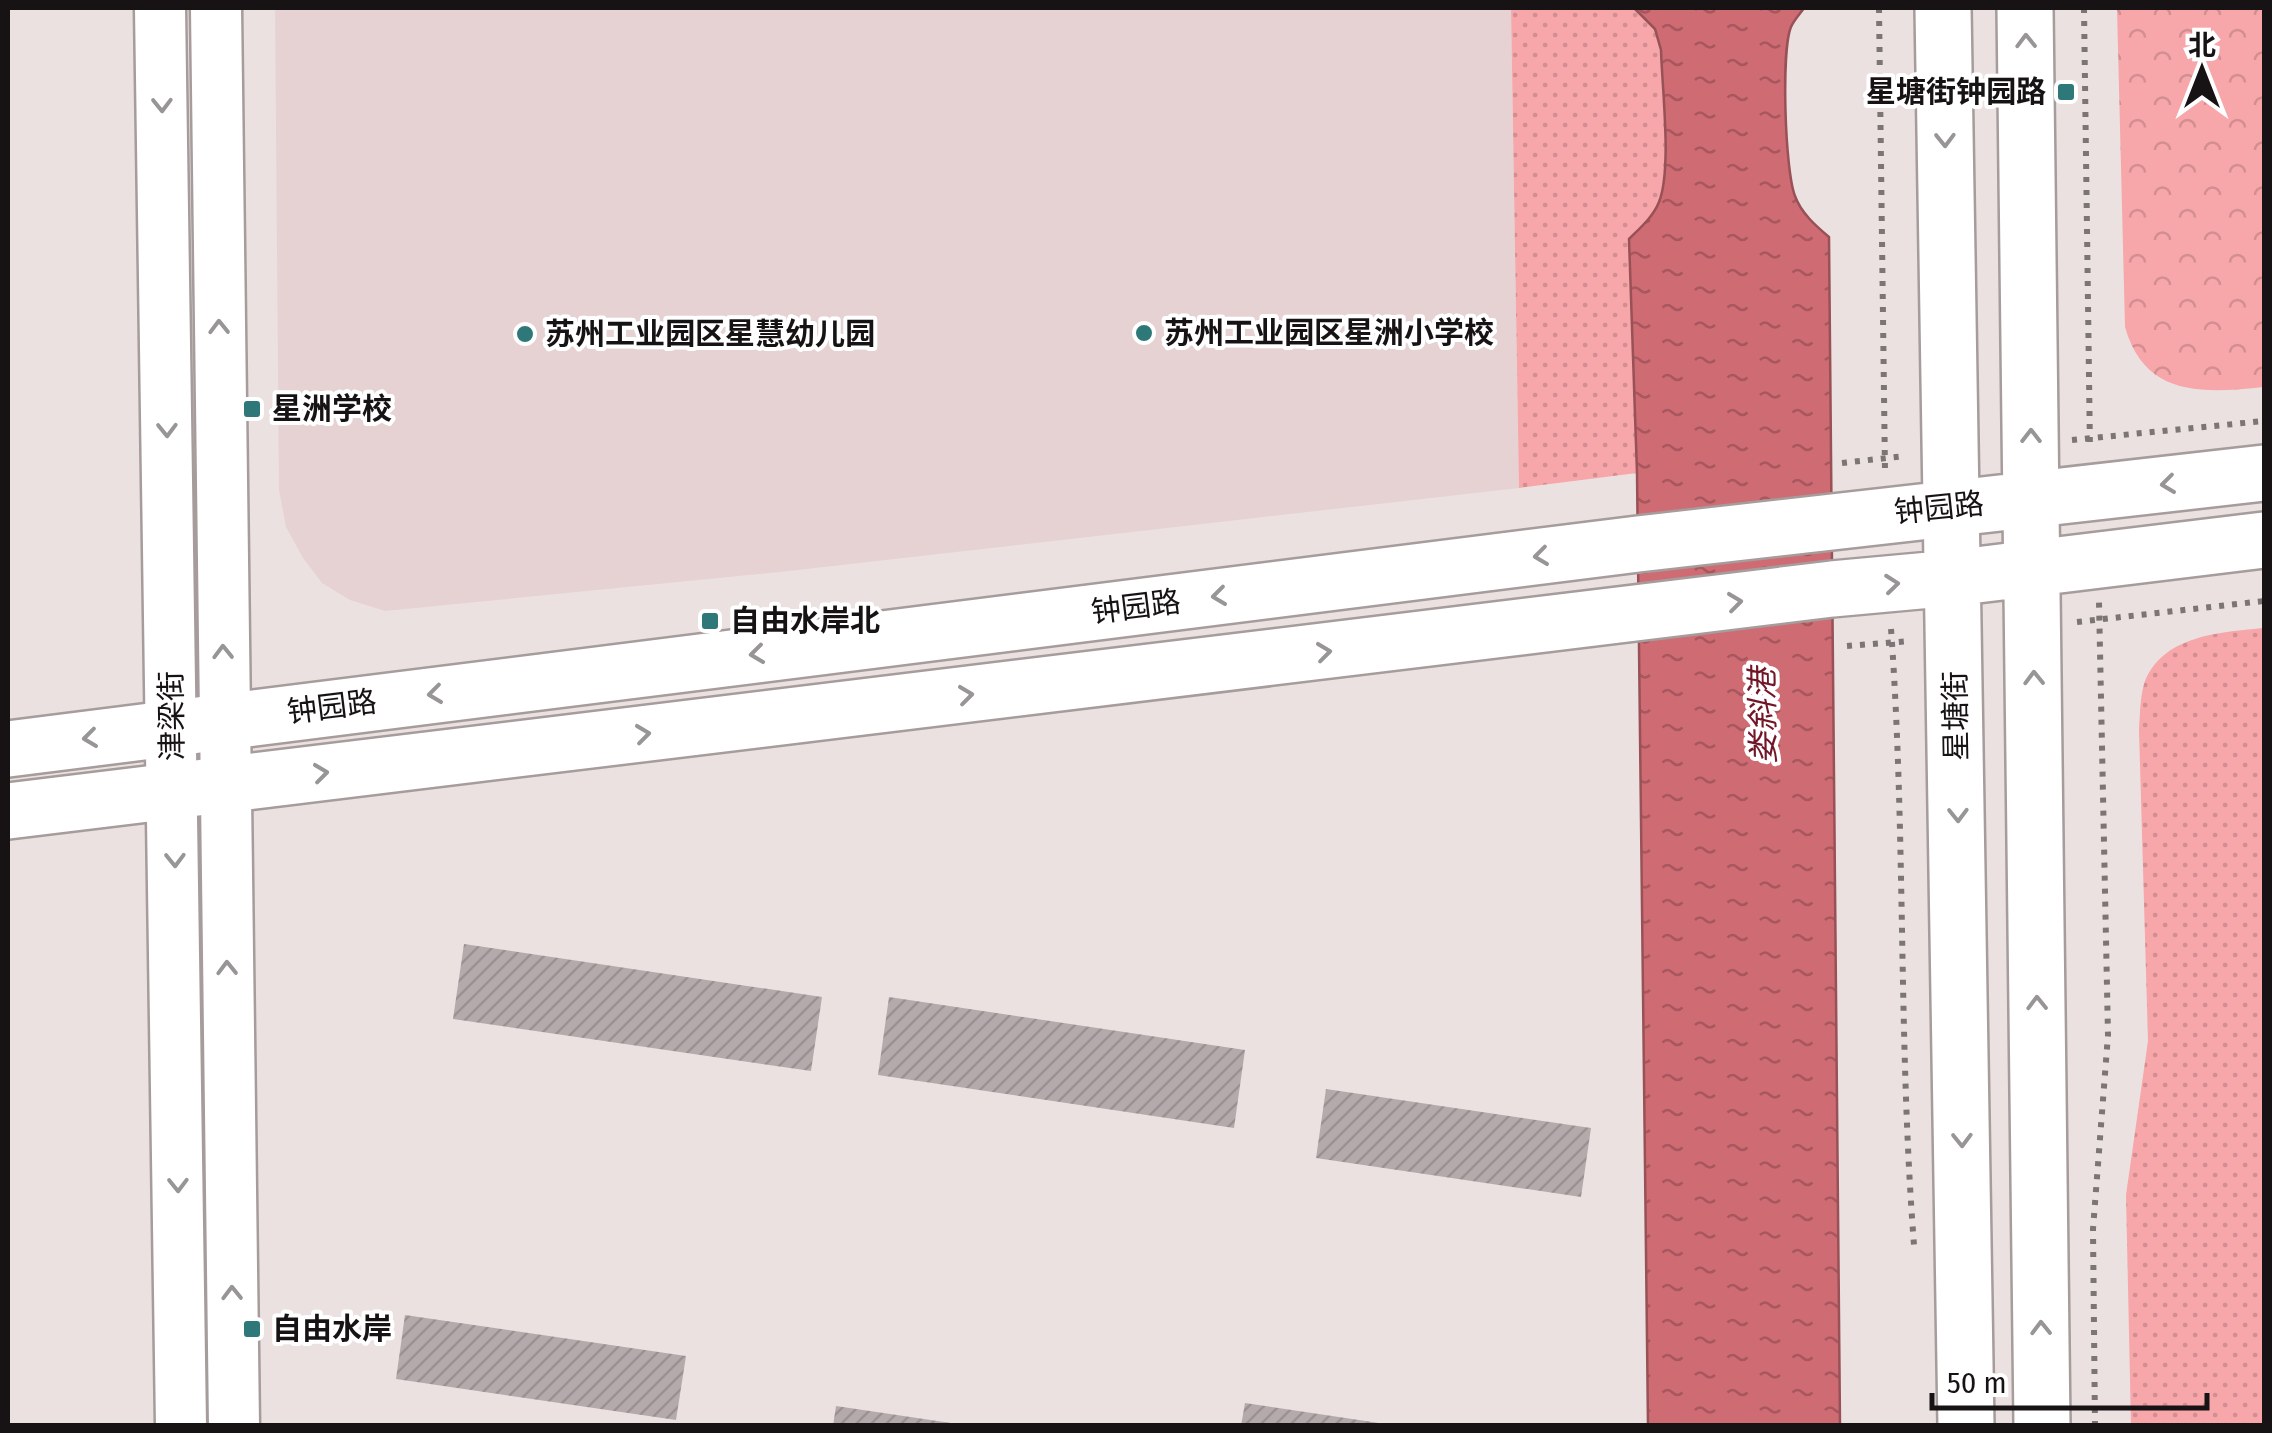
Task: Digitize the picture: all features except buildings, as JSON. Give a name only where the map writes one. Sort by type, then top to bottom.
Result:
[{"type":"main road","name":"津梁街","points":[[160,8],[234,1426]]},
{"type":"main road","name":"津梁街","points":[[198,724],[216,8]]},
{"type":"main road","name":"星塘街","points":[[1943,8],[1966,1426]]},
{"type":"main road","points":[[2026,8],[2042,1426]]},
{"type":"main road","name":"钟园路","points":[[8,749],[1638,544],[2264,473]]},
{"type":"main road","points":[[8,811],[2264,540]]},
{"type":"main road","name":"津梁街","points":[[181,1426],[199,787]]},
{"type":"path","points":[[1879,8],[1886,514]]},
{"type":"path","points":[[2084,8],[2092,493]]},
{"type":"path","points":[[2095,1426],[2093,1229],[2108,1035],[2102,659],[2096,561]]},
{"type":"path","points":[[1888,584],[1897,733],[1905,1124],[1915,1261]]},
{"type":"shaded area","name":"苏州工业园区星洲小学校","points":[[275,8],[1511,8],[1519,488],[780,572],[385,611],[350,600],[322,583],[303,558],[286,527],[279,490]]},
{"type":"green space","points":[[1511,8],[1634,8],[1655,29],[1661,50],[1665,150],[1662,188],[1653,213],[1629,240],[1637,473],[1519,488]]},
{"type":"green space","points":[[2117,8],[2264,8],[2264,387],[2199,389],[2162,379],[2134,350],[2125,327]]},
{"type":"green space","points":[[2264,628],[2264,1425],[2131,1425],[2126,1195],[2148,1041],[2139,730],[2142,695],[2152,668],[2178,646],[2212,635]]},
{"type":"water","name":"娄斜港","points":[[1634,8],[1804,8],[1792,24],[1788,40],[1786,111],[1795,196],[1805,214],[1829,237],[1840,1425],[1648,1425],[1637,473],[1629,239],[1659,202],[1666,149],[1661,50],[1655,29]]},
{"type":"place","name":"星塘街钟园路","points":[[2066,92]]},
{"type":"place","name":"苏州工业园区星洲小学校","points":[[1144,333]]},
{"type":"place","name":"苏州工业园区星慧幼儿园","points":[[525,334]]},
{"type":"place","name":"星洲学校","points":[[252,409]]},
{"type":"place","name":"自由水岸北","points":[[710,621]]},
{"type":"place","name":"自由水岸","points":[[252,1329]]}]
